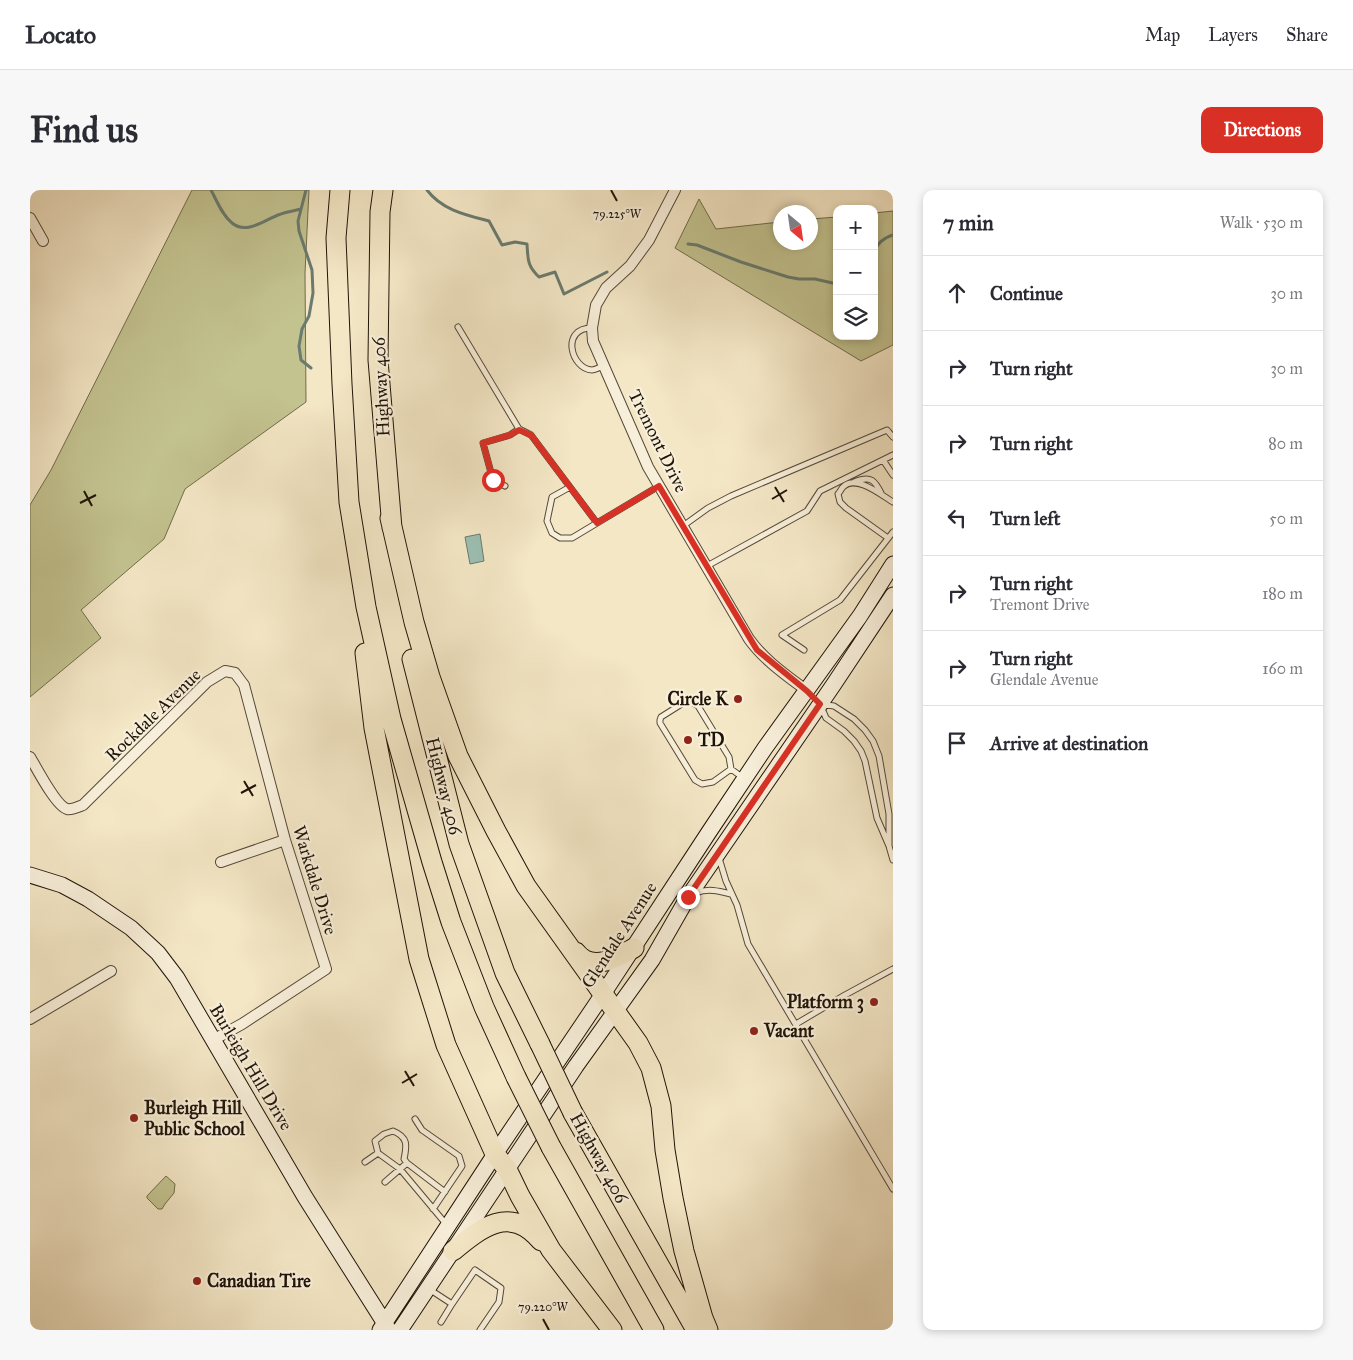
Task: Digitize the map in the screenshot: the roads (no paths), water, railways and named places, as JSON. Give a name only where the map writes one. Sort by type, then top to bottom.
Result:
[{"type":"highway","name":"Highway 406","points":[[340,190],[336,238],[350,502],[366,607],[391,719],[451,922],[484,1007],[551,1147],[654,1330]]},
{"type":"highway","name":"Highway 406","points":[[383,190],[380,212],[378,360],[390,518],[413,665],[459,844],[505,972],[573,1112],[696,1330]]},
{"type":"highway","points":[[350,502],[361,622],[374,728],[419,959],[446,1045],[495,1154],[507,1169],[520,1196],[552,1250],[612,1330]]},
{"type":"highway","points":[[390,518],[414,622],[430,677],[458,756],[526,886],[638,1042],[651,1068],[661,1106],[665,1150],[684,1251],[702,1318],[708,1330]]},
{"type":"highway","points":[[569,946],[584,960],[597,962],[603,962],[634,948]]},
{"type":"highway","points":[[453,1251],[476,1232],[491,1224],[514,1222],[536,1234],[570,1275]]},
{"type":"main road","name":"Glendale Avenue","points":[[385,1327],[495,1154],[634,948],[744,779],[860,616],[893,564]]},
{"type":"main road","points":[[400,1330],[507,1169],[652,960],[688,897],[717,853],[893,595]]},
{"type":"main road","points":[[807,691],[820,704]]},
{"type":"main road","name":"Burleigh Hill Drive","points":[[30,875],[62,885],[79,894],[131,928],[158,953],[177,978],[385,1327]]},
{"type":"street","name":"Tremont Drive","points":[[675,190],[649,240],[630,266],[603,292],[596,305],[592,328],[593,341],[641,453],[757,650],[807,691]]},
{"type":"street","points":[[30,218],[43,241]]},
{"type":"street","name":"Rockdale Avenue","points":[[30,756],[57,802],[66,809],[73,809],[83,805],[207,682],[225,671],[235,672]]},
{"type":"street","name":"Warkdale Drive","points":[[213,1040],[242,1024],[326,969],[285,840],[244,685],[235,672]]},
{"type":"street","points":[[221,862],[285,840]]},
{"type":"street","points":[[30,1019],[111,971]]},
{"type":"lane","points":[[458,326],[519,430],[531,435],[597,523]]},
{"type":"lane","points":[[592,328],[582,330],[576,334],[572,340],[572,348],[575,356],[584,367],[592,370],[604,366]]},
{"type":"lane","points":[[505,486],[493,480],[483,443],[510,435],[519,430]]},
{"type":"lane","points":[[683,526],[708,508],[731,496],[804,464],[887,430],[893,437]]},
{"type":"lane","points":[[707,566],[807,511],[820,491],[893,455]]},
{"type":"lane","points":[[883,460],[893,475]]},
{"type":"lane","points":[[888,538],[846,508],[840,502],[838,494],[844,486],[852,483],[860,484],[871,488],[893,502]]},
{"type":"lane","points":[[570,487],[552,497],[547,521],[552,533],[560,538],[572,538],[659,486]]},
{"type":"lane","points":[[804,650],[782,635],[840,600],[893,532]]},
{"type":"lane","points":[[731,770],[713,782],[702,784],[695,780],[660,723],[661,717],[688,700],[698,706],[729,757],[731,770],[744,779]]},
{"type":"lane","points":[[820,704],[826,718],[844,731],[861,751],[865,761],[877,818],[890,846]]},
{"type":"lane","points":[[820,704],[834,706],[854,719],[873,741],[879,756],[889,814],[890,846],[893,860]]},
{"type":"lane","points":[[717,853],[731,894],[737,905],[748,944],[893,1189]]},
{"type":"lane","points":[[688,897],[701,891],[712,890],[731,894]]},
{"type":"lane","points":[[796,1024],[893,969]]},
{"type":"lane","points":[[415,1119],[422,1130],[459,1156],[462,1166],[433,1209]]},
{"type":"lane","points":[[446,1192],[407,1163],[404,1159],[406,1141],[399,1133],[393,1131],[384,1134],[375,1141],[378,1153],[400,1169],[448,1226]]},
{"type":"lane","points":[[365,1162],[378,1153]]},
{"type":"lane","points":[[385,1182],[407,1163]]},
{"type":"lane","points":[[442,1322],[475,1270],[501,1288],[500,1302],[480,1330]]},
{"type":"lane","points":[[428,1288],[452,1304]]},
{"type":"water","points":[[480,534],[484,561],[470,564],[465,537]]},
{"type":"waterway","points":[[211,190],[225,216],[232,223],[243,228],[301,209]]},
{"type":"waterway","points":[[306,190],[298,221],[299,231],[312,270],[313,293],[309,316],[302,329],[299,346],[301,360],[311,368]]},
{"type":"waterway","points":[[427,190],[447,207],[463,214],[489,221],[502,245],[515,242],[527,244],[528,258],[532,269],[539,277],[555,272],[564,294],[607,272]]},
{"type":"waterway","points":[[875,250],[881,241],[893,235]]},
{"type":"waterway","points":[[688,244],[697,245],[788,277],[815,279],[833,283]]},
{"type":"place","name":"Circle K","points":[[738,699]]},
{"type":"place","name":"TD","points":[[688,740]]},
{"type":"place","name":"Platform 3","points":[[874,1002]]},
{"type":"place","name":"Vacant","points":[[754,1031]]},
{"type":"place","name":"Burleigh Hill Public School","points":[[134,1118]]},
{"type":"place","name":"Canadian Tire","points":[[197,1281]]}]
